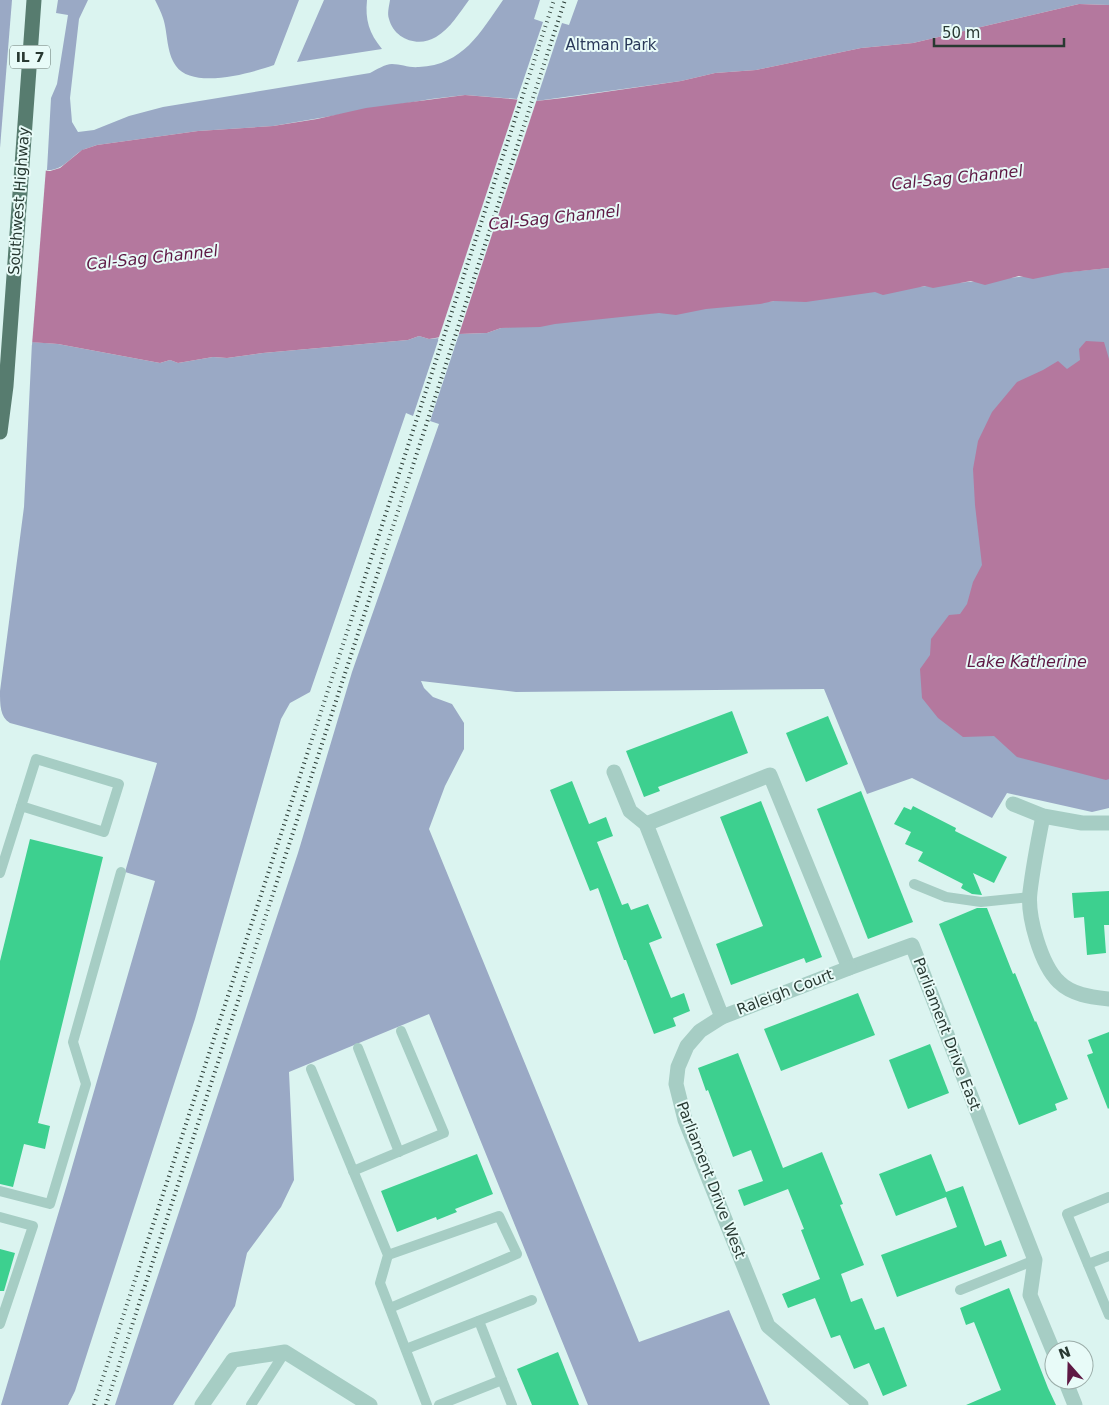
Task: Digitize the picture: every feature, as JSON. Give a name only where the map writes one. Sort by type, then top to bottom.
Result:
[{"type":"main road","name":"Southwest Highway","points":[[0,432],[6,386],[34,0]]},
{"type":"street","points":[[614,772],[630,812],[646,824],[722,1017]]},
{"type":"street","points":[[646,824],[770,775],[848,968]]},
{"type":"street","points":[[1013,804],[1042,816],[1082,823],[1109,823]]},
{"type":"street","points":[[1042,816],[1030,898],[1034,929],[1041,951],[1059,982],[1071,990],[1084,995],[1109,999]]},
{"type":"street","name":"Parliament Drive East","points":[[848,968],[912,945],[1035,1260],[1030,1295],[1049,1340]]},
{"type":"street","name":"Raleigh Court","points":[[722,1017],[848,968]]},
{"type":"street","name":"Parliament Drive West","points":[[722,1017],[700,1031],[687,1046],[678,1067],[676,1084],[685,1120],[768,1326],[861,1405]]},
{"type":"street","points":[[202,1405],[233,1360],[285,1352],[370,1405]]},
{"type":"street","points":[[1069,1390],[1075,1405]]},
{"type":"lane","points":[[0,873],[21,806],[36,759],[119,784],[104,832],[21,806]]},
{"type":"lane","points":[[0,1191],[50,1204],[86,1084],[73,1042],[121,872]]},
{"type":"lane","points":[[914,884],[946,897],[981,902],[1030,898]]},
{"type":"lane","points":[[353,1171],[444,1133],[401,1031]]},
{"type":"lane","points":[[358,1048],[399,1152]]},
{"type":"lane","points":[[311,1068],[388,1255],[380,1283],[427,1405]]},
{"type":"lane","points":[[1109,1197],[1067,1214],[1109,1315]]},
{"type":"lane","points":[[388,1255],[499,1216],[517,1254],[390,1308]]},
{"type":"lane","points":[[0,1217],[33,1226],[0,1324]]},
{"type":"lane","points":[[1088,1264],[1109,1256]]},
{"type":"lane","points":[[960,1290],[1035,1260]]},
{"type":"lane","points":[[406,1349],[532,1300]]},
{"type":"lane","points":[[479,1321],[512,1405]]},
{"type":"lane","points":[[250,1405],[285,1352]]},
{"type":"lane","points":[[439,1405],[502,1380]]},
{"type":"green space","points":[[0,0],[12,0],[0,148]]},
{"type":"green space","points":[[58,0],[88,0],[79,19],[70,98],[72,122],[78,132],[94,130],[129,116],[163,107],[370,73],[389,64],[415,67],[434,65],[459,54],[469,45],[503,0],[540,0],[534,19],[543,22],[517,99],[465,95],[273,126],[198,131],[97,145],[81,151],[57,168],[47,170],[51,98],[57,84],[68,15],[56,13]]},
{"type":"green space","points":[[155,0],[299,0],[274,65],[223,78],[208,78],[195,77],[184,73],[176,66],[170,55],[165,24]]},
{"type":"green space","points":[[324,0],[367,0],[369,26],[382,49],[297,62]]},
{"type":"green space","points":[[390,0],[469,0],[446,30],[436,37],[422,42],[408,40],[396,32],[388,17]]},
{"type":"green space","name":"Altman Park","points":[[578,0],[1109,0],[1109,5],[1079,4],[913,43],[861,48],[756,70],[715,73],[681,81],[536,101],[562,23],[569,25]]},
{"type":"green space","points":[[1109,268],[1109,808],[1092,812],[1007,793],[992,818],[912,778],[867,794],[824,689],[516,692],[421,681],[424,688],[433,697],[452,704],[464,723],[464,749],[445,786],[429,829],[639,1342],[729,1310],[770,1405],[588,1405],[429,1014],[289,1072],[294,1180],[281,1207],[247,1253],[235,1306],[173,1405],[115,1405],[298,853],[352,672],[439,424],[430,421],[459,334],[487,333],[501,328]]},
{"type":"green space","points":[[419,336],[429,339],[439,338],[413,416],[406,413],[310,692],[290,703],[281,719],[195,1019],[75,1391],[68,1405],[1,1405],[155,881],[125,872],[157,763],[10,723],[4,717],[1,710],[0,691],[24,507],[32,342],[58,344],[160,363],[170,360],[178,363],[213,357],[227,358],[408,340]]},
{"type":"water","name":"Cal-Sag Channel","points":[[1079,4],[1109,5],[1109,268],[1062,273],[1033,279],[1019,276],[985,285],[971,281],[933,288],[925,286],[883,295],[875,292],[806,302],[774,301],[706,309],[676,315],[659,313],[540,327],[501,328],[487,333],[459,334],[429,339],[419,336],[408,340],[227,358],[213,357],[178,363],[170,360],[160,363],[58,344],[29,342],[0,166],[50,171],[60,168],[82,150],[97,145],[198,131],[273,126],[366,108],[465,95],[536,101],[681,81],[715,73],[756,70],[861,48],[913,43]]},
{"type":"water","name":"Lake Katherine","points":[[1086,341],[1104,342],[1109,359],[1109,779],[1106,780],[1017,757],[994,736],[963,737],[938,718],[922,698],[920,669],[930,655],[931,639],[949,615],[960,614],[967,604],[973,582],[982,565],[973,469],[978,441],[992,412],[1017,382],[1058,361],[1067,369],[1080,360],[1079,349]]},
{"type":"pier","points":[[518,98],[537,99],[458,337],[438,340]]},
{"type":"pier","points":[[0,164],[46,168],[32,345],[0,342]]},
{"type":"building","points":[[732,711],[748,753],[658,787],[660,791],[644,797],[626,751]]},
{"type":"building","points":[[828,716],[848,764],[806,782],[786,733]]},
{"type":"building","points":[[572,781],[589,824],[606,817],[613,836],[597,842],[622,905],[628,903],[631,910],[648,904],[662,938],[649,943],[671,998],[684,993],[690,1011],[673,1018],[676,1026],[654,1034],[626,960],[624,960],[598,888],[590,891],[550,790]]},
{"type":"building","points":[[861,791],[913,922],[868,939],[817,809]]},
{"type":"building","points":[[761,801],[822,957],[806,963],[804,958],[731,985],[716,944],[763,926],[720,817]]},
{"type":"building","points":[[913,806],[956,828],[955,831],[1007,857],[994,883],[973,873],[982,895],[972,894],[961,888],[963,884],[918,861],[923,852],[905,844],[911,832],[894,824],[904,807],[911,810]]},
{"type":"building","points":[[30,839],[103,857],[38,1123],[50,1126],[45,1149],[24,1144],[13,1187],[0,1184],[0,961]]},
{"type":"building","points":[[1109,891],[1109,925],[1104,925],[1106,953],[1087,955],[1084,917],[1074,918],[1072,893]]},
{"type":"building","points":[[977,908],[987,908],[1013,974],[1015,973],[1068,1099],[1055,1104],[1057,1110],[1019,1125],[939,924]]},
{"type":"building","points":[[858,993],[875,1035],[781,1071],[764,1029]]},
{"type":"building","points":[[1109,1032],[1108,1109],[1087,1055],[1093,1053],[1088,1040]]},
{"type":"building","points":[[930,1044],[949,1093],[908,1109],[889,1060]]},
{"type":"building","points":[[738,1053],[783,1168],[822,1152],[843,1204],[840,1205],[864,1265],[841,1274],[851,1302],[862,1298],[875,1330],[884,1327],[907,1386],[883,1396],[869,1363],[854,1369],[840,1335],[831,1338],[815,1298],[788,1308],[782,1294],[820,1279],[801,1230],[804,1229],[788,1189],[744,1206],[738,1190],[763,1181],[751,1150],[733,1157],[698,1068]]},
{"type":"building","points":[[477,1154],[493,1194],[455,1209],[457,1212],[437,1220],[436,1217],[397,1232],[381,1191]]},
{"type":"building","points":[[931,1154],[946,1192],[963,1186],[985,1246],[1001,1240],[1007,1256],[897,1297],[881,1255],[957,1227],[946,1197],[896,1216],[879,1174]]},
{"type":"building","points":[[0,1249],[15,1253],[4,1291],[0,1291]]},
{"type":"building","points":[[1009,1288],[1044,1378],[1044,1390],[1049,1390],[1056,1405],[966,1405],[1001,1390],[974,1322],[966,1325],[960,1308]]},
{"type":"building","points":[[558,1352],[579,1405],[532,1405],[517,1369]]},
{"type":"railway","points":[[94,1405],[554,0]]},
{"type":"railway","points":[[106,1405],[565,0]]}]
